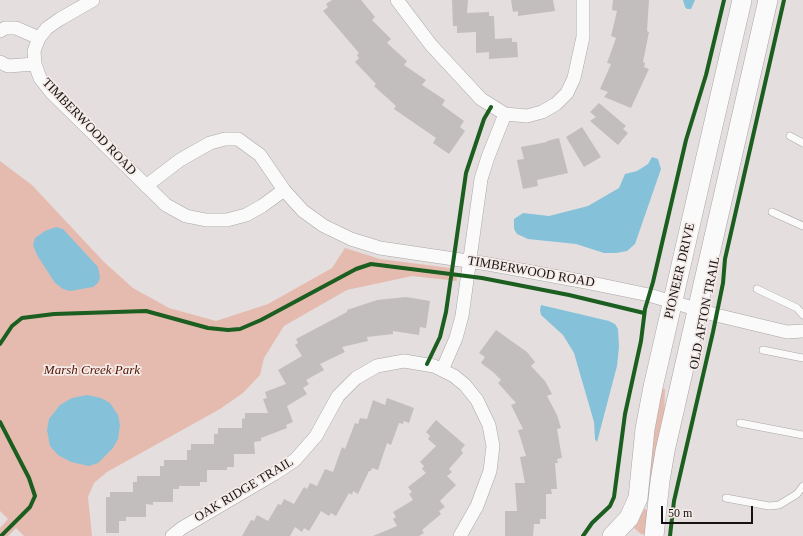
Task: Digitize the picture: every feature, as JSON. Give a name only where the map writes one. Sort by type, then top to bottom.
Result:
[{"type":"street","points":[[0,31],[5,28],[16,28],[39,38],[47,28],[93,0]]},
{"type":"street","points":[[397,0],[431,45],[491,107],[505,114],[527,116],[542,112],[556,104],[567,93],[574,78],[583,37],[583,0]]},
{"type":"street","name":"PIONEER DRIVE","points":[[612,536],[629,518],[638,498],[647,419],[742,0]]},
{"type":"street","name":"PIONEER DRIVE","points":[[654,536],[663,463],[768,0]]},
{"type":"street","name":"TIMBERWOOD ROAD","points":[[39,38],[34,51],[35,64],[40,78],[51,92],[166,205],[186,216],[206,220],[227,220],[246,215],[284,190]]},
{"type":"street","points":[[0,62],[8,66],[35,64]]},
{"type":"street","points":[[442,368],[460,325],[481,179],[505,114]]},
{"type":"street","name":"TIMBERWOOD ROAD","points":[[146,186],[180,160],[210,143],[225,139],[238,139],[260,155],[284,190],[303,211],[324,226],[351,239],[380,248],[564,277],[649,295],[698,310],[787,332],[803,331]]},
{"type":"street","name":"OAK RIDGE TRAIL","points":[[172,536],[182,528],[274,474],[294,460],[318,433],[341,392],[359,375],[377,366],[404,361],[420,362],[442,368],[465,385],[477,400],[489,425],[493,446],[491,465],[486,486],[460,536]]},
{"type":"lane","points":[[790,136],[803,142]]},
{"type":"lane","points":[[772,212],[803,226]]},
{"type":"lane","points":[[757,289],[797,308],[803,315]]},
{"type":"lane","points":[[763,350],[803,358]]},
{"type":"lane","points":[[740,423],[803,435]]},
{"type":"lane","points":[[726,498],[769,506],[779,505],[797,494],[803,486]]},
{"type":"green space","name":"Marsh Creek Park","points":[[0,161],[32,185],[104,262],[133,288],[169,308],[216,321],[268,304],[332,268],[345,248],[380,259],[450,268],[456,274],[457,281],[412,276],[347,290],[284,326],[264,358],[260,375],[243,393],[220,409],[107,472],[94,483],[88,497],[92,536],[24,536],[16,528],[8,536],[0,536],[0,528],[8,519],[0,511]]},
{"type":"green space","points":[[661,388],[665,389],[664,421],[651,485],[647,485],[648,475]]},
{"type":"green space","points":[[644,509],[648,510],[646,535],[641,534],[634,528]]},
{"type":"water","points":[[683,0],[695,0],[691,9],[687,9],[685,7]]},
{"type":"water","points":[[652,157],[658,159],[661,169],[635,244],[627,251],[604,253],[576,244],[528,239],[517,234],[514,229],[514,219],[523,213],[549,216],[588,206],[619,188],[625,174],[637,171],[648,164]]},
{"type":"water","points":[[56,227],[63,229],[98,267],[100,278],[98,283],[93,287],[70,291],[63,289],[55,283],[37,255],[33,245],[35,238],[45,231]]},
{"type":"water","points":[[541,305],[609,321],[615,324],[618,329],[619,347],[617,366],[597,442],[595,439],[594,422],[574,353],[563,335],[541,315]]},
{"type":"water","points":[[87,395],[101,398],[110,403],[118,415],[120,425],[118,439],[113,448],[98,463],[89,466],[71,462],[58,455],[50,446],[47,430],[49,419],[60,405],[72,398]]},
{"type":"building","points":[[332,0],[361,0],[375,17],[372,20],[391,39],[387,43],[407,61],[404,65],[426,80],[422,85],[445,100],[442,105],[464,121],[460,127],[465,131],[449,154],[433,143],[436,138],[394,109],[396,106],[374,86],[376,84],[355,62],[359,58],[357,55],[359,53],[323,11],[328,7],[326,4]]},
{"type":"building","points":[[452,0],[468,0],[467,13],[489,12],[489,16],[494,16],[495,39],[512,38],[512,42],[517,42],[518,57],[489,59],[489,52],[476,53],[476,32],[457,33],[457,26],[453,26]]},
{"type":"building","points":[[511,0],[553,0],[555,11],[518,16],[518,11],[513,12]]},
{"type":"building","points":[[613,0],[649,0],[647,31],[649,32],[643,62],[645,63],[644,67],[649,69],[631,108],[604,97],[608,92],[600,89],[611,64],[607,63],[616,38],[611,36],[617,11],[612,10]]},
{"type":"building","points":[[599,103],[626,126],[623,129],[628,133],[618,145],[590,121],[596,117],[590,112]]},
{"type":"building","points":[[582,127],[601,157],[584,167],[566,137]]},
{"type":"building","points":[[559,138],[568,173],[537,180],[538,186],[523,189],[517,160],[524,159],[521,147]]},
{"type":"building","points":[[406,297],[430,301],[426,328],[420,327],[419,335],[393,331],[393,334],[367,337],[368,341],[342,347],[345,352],[320,364],[324,370],[306,380],[309,384],[303,388],[307,394],[287,406],[293,422],[286,425],[287,428],[261,438],[261,441],[254,442],[255,454],[234,454],[234,467],[227,467],[227,470],[207,470],[207,482],[200,482],[200,486],[179,486],[179,489],[173,489],[173,502],[153,502],[153,505],[146,504],[146,517],[126,517],[126,521],[119,521],[119,533],[106,533],[106,497],[110,497],[110,492],[133,492],[133,482],[137,482],[137,476],[160,476],[160,466],[164,466],[164,460],[187,460],[187,450],[191,450],[191,444],[214,444],[214,434],[218,434],[218,428],[242,428],[242,419],[245,418],[245,413],[268,413],[263,399],[267,398],[265,392],[286,384],[278,370],[302,356],[295,345],[298,343],[296,339],[347,312],[347,310],[377,300]]},
{"type":"building","points":[[496,330],[527,352],[535,362],[531,366],[545,381],[552,394],[547,396],[557,415],[561,428],[557,429],[562,458],[557,459],[558,463],[555,463],[557,489],[551,489],[552,494],[546,494],[546,519],[540,519],[540,524],[534,524],[533,536],[505,536],[505,511],[517,511],[515,483],[525,483],[520,457],[526,456],[518,430],[523,429],[511,405],[516,403],[498,383],[501,380],[481,363],[485,357],[479,353]]},
{"type":"building","points":[[387,398],[414,408],[409,423],[404,421],[403,424],[399,423],[391,445],[387,443],[378,470],[372,468],[371,471],[369,471],[358,494],[353,491],[352,495],[349,493],[336,516],[331,513],[329,516],[321,511],[309,531],[304,528],[302,532],[295,527],[290,536],[242,536],[251,520],[254,521],[257,515],[268,521],[278,504],[281,505],[284,499],[294,504],[304,487],[307,489],[310,483],[317,486],[325,469],[333,472],[342,447],[345,449],[355,423],[358,424],[360,418],[367,419],[373,400],[385,405]]},
{"type":"building","points":[[436,420],[465,445],[461,450],[463,453],[449,469],[452,472],[447,476],[456,485],[440,501],[445,507],[439,511],[441,514],[422,530],[424,533],[419,536],[373,536],[397,526],[393,519],[396,517],[393,512],[413,500],[409,494],[412,492],[408,487],[426,473],[422,469],[424,466],[420,462],[436,446],[428,439],[430,436],[426,432]]},
{"type":"cycle path","points":[[583,536],[592,523],[610,506],[614,497],[625,414],[641,341],[645,309],[653,282],[686,140],[706,75],[724,0]]},
{"type":"cycle path","name":"OLD AFTON TRAIL","points":[[670,536],[674,501],[713,332],[723,283],[725,259],[784,0]]},
{"type":"cycle path","points":[[427,364],[440,337],[446,312],[466,173],[484,119],[491,107]]},
{"type":"cycle path","points":[[0,344],[12,326],[22,318],[54,314],[146,311],[208,328],[228,330],[240,329],[261,320],[356,269],[371,264],[482,278],[569,295],[644,313]]},
{"type":"cycle path","points":[[0,422],[29,478],[35,496],[30,507],[1,536]]}]
